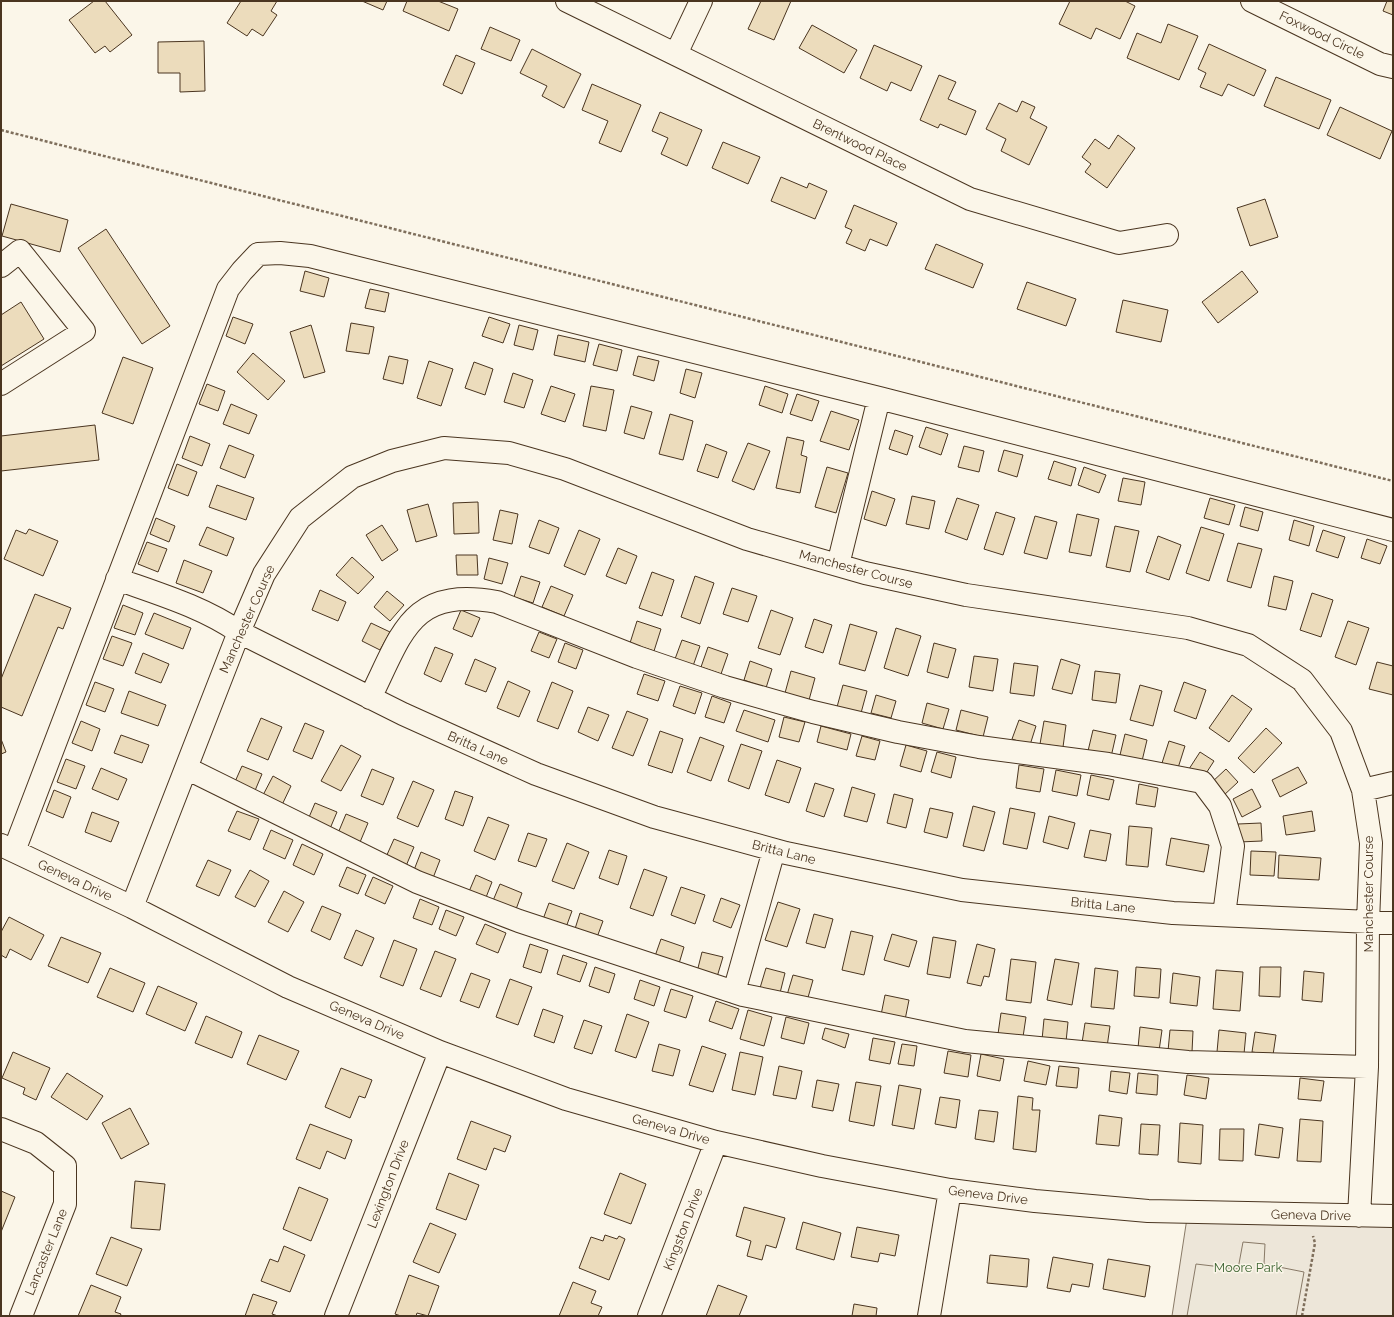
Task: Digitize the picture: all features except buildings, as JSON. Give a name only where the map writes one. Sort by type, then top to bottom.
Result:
[{"type":"street","name":"Brentwood Place","points":[[567,1],[970,200],[1119,243],[1167,235]]},
{"type":"street","points":[[676,54],[701,1]]},
{"type":"street","name":"Foxwood Circle","points":[[1252,1],[1380,64],[1393,67]]},
{"type":"street","points":[[1,266],[20,251],[84,331],[1,384]]},
{"type":"street","points":[[7,848],[117,579],[228,290],[242,271],[258,254],[280,253],[310,256],[879,398],[1393,530]]},
{"type":"street","points":[[838,565],[879,398]]},
{"type":"street","name":"Manchester Course","points":[[132,907],[239,632],[264,574],[300,518],[352,477],[392,461],[444,448],[509,453],[565,469],[747,539],[865,574],[966,595],[1188,628],[1248,645],[1302,680],[1341,731],[1363,790],[1371,843],[1368,923],[1367,1067],[1359,1216]]},
{"type":"street","name":"Britta Lane","points":[[117,579],[199,610],[223,621],[239,632],[370,698],[536,774],[654,817],[774,850],[962,890],[1174,913],[1393,923]]},
{"type":"street","points":[[370,698],[400,636],[413,618],[432,605],[453,598],[480,599],[497,602],[637,657],[725,687],[813,712],[898,732],[979,747],[1108,764],[1202,782],[1220,806],[1233,846],[1224,916]]},
{"type":"street","points":[[186,768],[417,882],[518,921],[734,992],[965,1041],[1188,1062],[1367,1067]]},
{"type":"street","points":[[1363,790],[1393,783]]},
{"type":"street","name":"Geneva Drive","points":[[7,848],[132,907],[288,987],[440,1052],[566,1099],[716,1142],[822,1166],[950,1190],[1035,1201],[1148,1211],[1309,1216],[1393,1216]]},
{"type":"street","points":[[734,992],[774,850]]},
{"type":"street","name":"Lexington Drive","points":[[336,1316],[440,1052]]},
{"type":"street","name":"Lancaster Lane","points":[[1,1129],[36,1143],[66,1166],[65,1204],[21,1316]]},
{"type":"street","name":"Kingston Drive","points":[[649,1316],[716,1142]]},
{"type":"street","points":[[929,1316],[950,1190]]},
{"type":"path","points":[[1,130],[1393,481]]},
{"type":"path","points":[[1302,1316],[1315,1243],[1309,1216]]},
{"type":"green space","name":"Moore Park","points":[[1187,1218],[1393,1221],[1393,1316],[1172,1316]]},
{"type":"shaded area","points":[[1243,1242],[1265,1244],[1264,1264],[1304,1272],[1296,1316],[1187,1316],[1196,1264],[1238,1269]]}]
